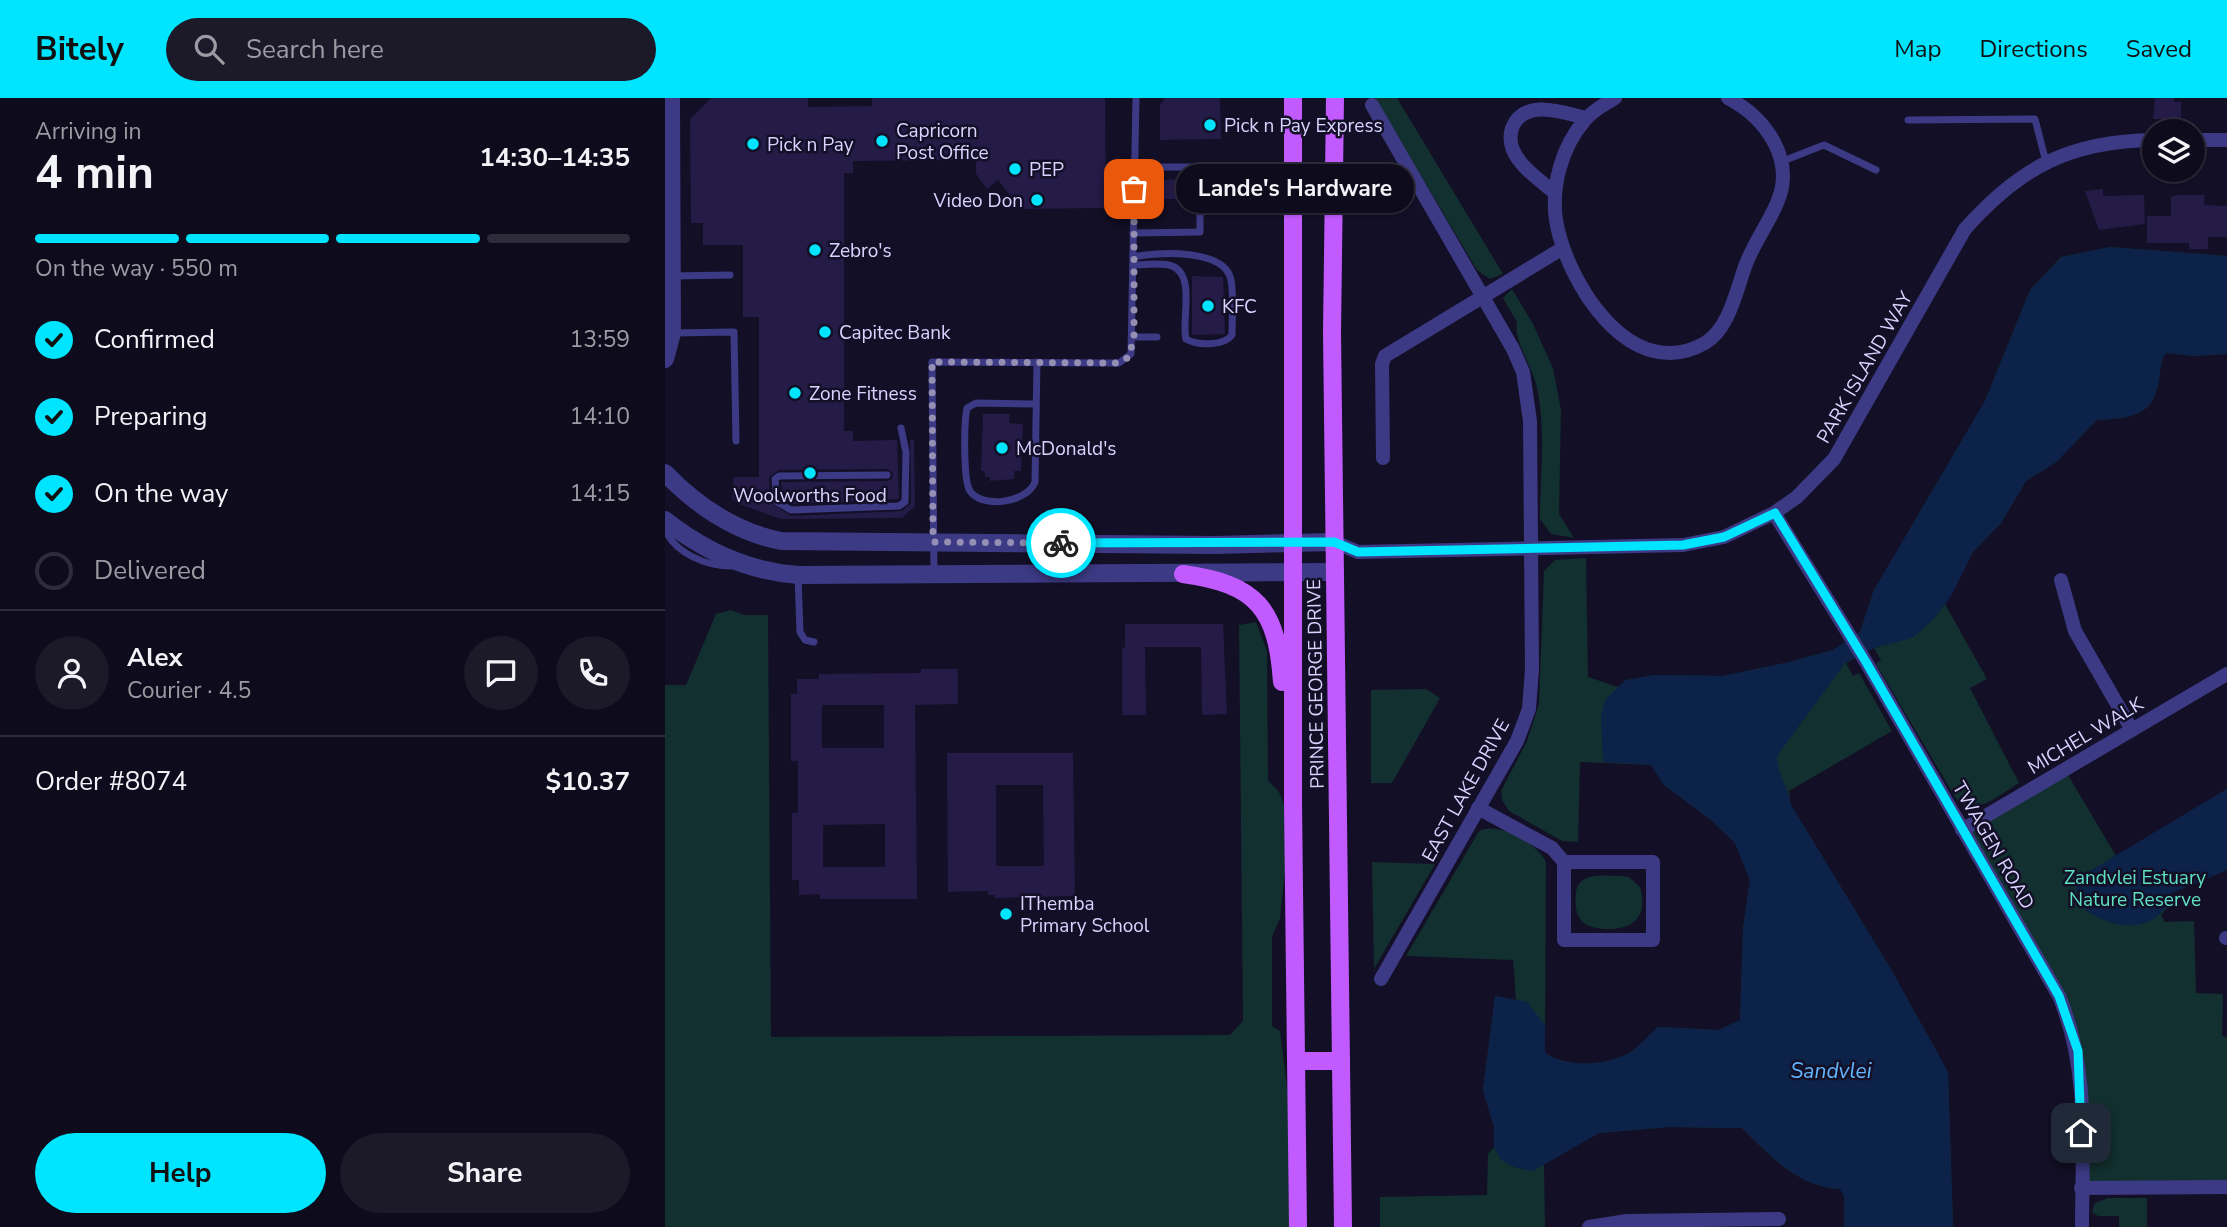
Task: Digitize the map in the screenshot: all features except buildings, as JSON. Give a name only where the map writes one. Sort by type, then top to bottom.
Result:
[{"type":"main road","name":"PRINCE GEORGE DRIVE","points":[[1293,98],[1293,804],[1299,1227]]},
{"type":"main road","name":"PRINCE GEORGE DRIVE","points":[[1335,98],[1332,333],[1343,1227]]},
{"type":"main road","points":[[1183,574],[1219,579],[1240,589],[1262,608],[1274,627],[1280,656],[1293,804]]},
{"type":"main road","points":[[1297,1061],[1341,1061]]},
{"type":"street","points":[[668,348],[672,276],[669,236],[671,98]]},
{"type":"street","points":[[1615,98],[1586,118],[1565,152],[1555,193],[1556,218],[1563,248],[1600,315],[1628,341],[1658,351],[1693,348],[1707,342],[1721,329],[1747,260],[1782,188],[1783,162],[1764,128],[1728,98]]},
{"type":"street","name":"EAST LAKE DRIVE","points":[[1372,105],[1513,349],[1528,396],[1531,548],[1532,669],[1529,709],[1517,741],[1381,979]]},
{"type":"street","points":[[1555,193],[1525,166],[1512,149],[1513,125],[1524,113],[1534,109],[1586,118]]},
{"type":"street","points":[[2205,140],[2227,139]]},
{"type":"street","name":"PARK ISLAND WAY","points":[[1334,542],[1358,552],[1683,545],[1724,537],[1775,513],[1797,496],[1833,458],[1965,229],[2002,190],[2046,162],[2095,146],[2142,141]]},
{"type":"street","points":[[1383,458],[1382,364],[1385,356],[1545,262],[1563,248]]},
{"type":"street","points":[[665,473],[709,511],[765,538],[795,542],[1334,542]]},
{"type":"street","name":"TWAGEN ROAD","points":[[1775,513],[1866,662],[2059,996],[2072,1025],[2081,1077],[2082,1227]]},
{"type":"street","points":[[665,520],[707,549],[747,566],[798,575],[1293,574],[1335,572],[1358,552]]},
{"type":"street","points":[[2061,580],[2075,631],[2132,730]]},
{"type":"street","name":"MICHEL WALK","points":[[1962,830],[2227,674]]},
{"type":"street","points":[[1478,808],[1552,848],[1564,862],[1564,940],[1653,940],[1653,862],[1564,862]]},
{"type":"street","points":[[2081,1188],[2227,1187]]},
{"type":"street","points":[[1589,1227],[1627,1221],[1728,1223],[1779,1219]]},
{"type":"lane","points":[[934,574],[932,362],[1119,363],[1131,354],[1134,337],[1136,98]]},
{"type":"lane","points":[[1908,120],[2035,119],[2046,162]]},
{"type":"lane","points":[[1783,162],[1824,145],[1876,170]]},
{"type":"lane","points":[[1134,167],[1200,167],[1200,180]]},
{"type":"lane","points":[[1133,233],[1201,232],[1200,199]]},
{"type":"lane","points":[[1207,256],[1222,265],[1231,279],[1232,335],[1229,339],[1195,342],[1186,339],[1185,282],[1181,273],[1171,265],[1133,261],[1207,256]]},
{"type":"lane","points":[[672,276],[730,275]]},
{"type":"lane","points":[[668,348],[734,332],[736,441]]},
{"type":"lane","points":[[1134,337],[1157,337]]},
{"type":"lane","points":[[1036,404],[977,403],[967,408],[967,484],[976,497],[982,500],[1016,500],[1024,498],[1033,489],[1036,404],[1037,362]]},
{"type":"lane","points":[[887,475],[779,475],[775,479],[777,502],[791,510],[892,508],[905,502],[906,452],[901,428]]},
{"type":"lane","points":[[665,528],[676,545],[702,561],[723,566],[747,566]]},
{"type":"lane","points":[[798,575],[800,632],[805,640],[814,642]]},
{"type":"green space","points":[[1375,98],[1397,98],[1503,274],[1490,279],[1477,270]]},
{"type":"green space","name":"Sandvlei","points":[[2110,247],[2227,256],[2227,354],[2194,356],[2166,353],[2156,392],[2146,408],[2130,416],[2097,420],[2056,462],[2026,481],[2001,523],[1973,552],[1945,604],[1987,679],[1970,688],[2019,783],[1981,805],[1965,806],[1958,802],[1876,664],[1881,660],[1874,648],[1846,663],[1853,676],[1859,673],[1892,731],[1789,791],[1791,805],[1892,971],[1948,1072],[1953,1227],[1844,1227],[1844,1196],[1840,1189],[1811,1183],[1798,1176],[1774,1159],[1742,1128],[1669,1127],[1599,1133],[1544,1164],[1545,1227],[1380,1227],[1380,1197],[1487,1195],[1488,1154],[1494,1147],[1494,1127],[1483,1090],[1495,996],[1516,1000],[1513,960],[1406,956],[1479,831],[1497,829],[1516,835],[1534,847],[1546,862],[1545,1053],[1564,1061],[1598,1063],[1629,1053],[1658,1027],[1719,1030],[1740,1020],[1743,929],[1750,880],[1735,843],[1711,820],[1664,785],[1651,765],[1580,762],[1578,842],[1562,841],[1509,811],[1502,800],[1501,791],[1527,741],[1539,704],[1544,571],[1555,560],[1586,558],[1588,677],[1618,687],[1626,680],[1654,675],[1723,676],[1833,650],[1860,632],[1874,590],[1985,401],[2030,290],[2061,257]]},
{"type":"green space","points":[[1512,289],[1533,324],[1553,368],[1561,410],[1559,514],[1574,538],[1551,534],[1540,519],[1540,404],[1535,380],[1518,337],[1517,322],[1503,298]]},
{"type":"green space","points":[[731,610],[744,615],[768,615],[771,1037],[1230,1035],[1243,1021],[1239,625],[1256,622],[1267,651],[1268,780],[1279,792],[1285,807],[1285,871],[1280,918],[1272,937],[1272,1026],[1280,1031],[1288,1095],[1289,1227],[665,1227],[665,685],[686,685],[716,614]]},
{"type":"green space","points":[[1426,689],[1440,698],[1392,783],[1371,783],[1371,690]]},
{"type":"green space","points":[[2065,770],[2116,856],[2227,789],[2227,870],[2172,893],[2168,907],[2161,915],[2165,922],[2194,921],[2196,993],[2223,994],[2222,1036],[2227,1037],[2227,1187],[2081,1188],[2072,1025],[1962,830]]},
{"type":"green space","points":[[1372,862],[1435,864],[1374,969]]},
{"type":"green space","points":[[1593,876],[1629,877],[1640,887],[1642,905],[1638,918],[1633,923],[1618,928],[1600,929],[1587,925],[1576,910],[1578,886]]},
{"type":"green space","points":[[2108,1198],[2147,1198],[2147,1227],[2119,1227],[2119,1216],[2098,1216],[2092,1212],[2095,1203]]},
{"type":"water","name":"Sandvlei","points":[[2110,247],[2227,256],[2227,354],[2194,356],[2166,353],[2156,392],[2146,408],[2130,416],[2097,420],[2056,462],[2026,481],[2001,523],[1973,552],[1951,596],[1934,619],[1912,638],[1874,648],[1845,663],[1777,756],[1791,805],[1892,971],[1948,1072],[1953,1227],[1844,1227],[1844,1196],[1840,1189],[1825,1187],[1798,1176],[1774,1159],[1742,1128],[1669,1127],[1599,1133],[1533,1171],[1516,1168],[1501,1160],[1494,1147],[1494,1127],[1483,1090],[1495,996],[1527,1002],[1545,1025],[1545,1053],[1575,1063],[1598,1063],[1620,1057],[1636,1048],[1658,1027],[1719,1030],[1740,1020],[1743,929],[1750,880],[1735,843],[1711,820],[1664,785],[1651,765],[1603,762],[1601,717],[1605,700],[1626,680],[1654,675],[1723,676],[1833,650],[1860,632],[1874,590],[1985,401],[2030,290],[2062,257]]},
{"type":"water","name":"Zandvlei Estuary Nature Reserve","points":[[2227,789],[2227,870],[2172,893],[2166,907],[2147,922],[2123,925],[2097,917],[2085,910],[2076,889],[2078,878]]},
{"type":"way so far","points":[[1061,543],[933,542],[932,362],[1119,363],[1129,357],[1134,337],[1134,189]]},
{"type":"place","name":"Pick n Pay Express","points":[[1210,125]]},
{"type":"place","name":"Capricorn Post Office","points":[[882,141]]},
{"type":"place","name":"Pick n Pay","points":[[753,144]]},
{"type":"place","name":"PEP","points":[[1015,169]]},
{"type":"place","name":"Lande's Hardware","points":[[1134,189]]},
{"type":"place","name":"Video Don","points":[[1037,200]]},
{"type":"place","name":"Zebro's","points":[[815,250]]},
{"type":"place","name":"KFC","points":[[1208,306]]},
{"type":"place","name":"Capitec Bank","points":[[825,332]]},
{"type":"place","name":"Zone Fitness","points":[[795,393]]},
{"type":"place","name":"McDonald's","points":[[1002,448]]},
{"type":"place","name":"Woolworths Food","points":[[810,473]]},
{"type":"place","name":"IThemba Primary School","points":[[1006,914]]},
{"type":"route","points":[[1061,543],[1215,545],[1334,542],[1358,552],[1683,545],[1724,537],[1775,513],[1866,662],[2059,996],[2072,1025],[2078,1051],[2081,1133]]}]
